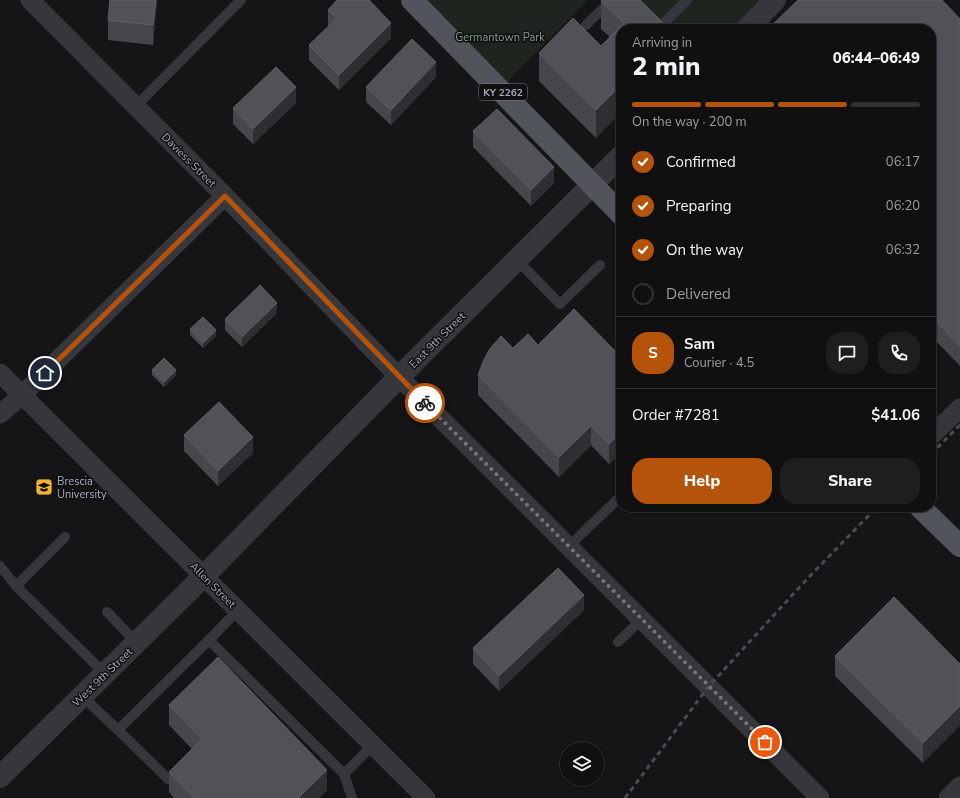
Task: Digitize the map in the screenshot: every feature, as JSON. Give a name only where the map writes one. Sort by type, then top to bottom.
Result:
[{"type":"main road","name":"KY 2262","points":[[412,0],[616,209]]},
{"type":"main road","points":[[925,512],[960,546]]},
{"type":"street","name":"Daviess Street","points":[[30,0],[225,196],[399,377],[820,798]]},
{"type":"street","points":[[752,24],[775,0]]},
{"type":"street","name":"East 9th Street","points":[[204,576],[399,377],[616,161]]},
{"type":"street","points":[[0,414],[22,395],[225,196]]},
{"type":"street","name":"Allen Street","points":[[0,373],[426,798]]},
{"type":"street","points":[[936,431],[960,408]]},
{"type":"street","name":"West 9th Street","points":[[0,777],[204,576]]},
{"type":"street","points":[[948,798],[960,786]]},
{"type":"lane","points":[[136,106],[241,0]]},
{"type":"lane","points":[[586,25],[612,0]]},
{"type":"lane","points":[[663,24],[687,0]]},
{"type":"lane","points":[[517,260],[560,304],[600,265]]},
{"type":"lane","points":[[569,546],[616,501]]},
{"type":"lane","points":[[16,586],[65,537]]},
{"type":"lane","points":[[0,566],[16,586],[105,674]]},
{"type":"lane","points":[[118,730],[238,610]]},
{"type":"lane","points":[[107,612],[137,643]]},
{"type":"lane","points":[[618,642],[642,619]]},
{"type":"lane","points":[[209,640],[344,774],[351,798]]},
{"type":"lane","points":[[82,696],[169,780]]},
{"type":"lane","points":[[344,774],[373,745]]},
{"type":"green space","name":"Germantown Park","points":[[412,0],[588,0],[500,89]]},
{"type":"green space","points":[[604,0],[775,0],[752,24],[629,24]]},
{"type":"building","points":[[110,0],[156,0],[153,25],[108,20]]},
{"type":"building","points":[[337,0],[369,0],[391,23],[339,75],[309,45],[337,18],[328,10]]},
{"type":"building","points":[[640,0],[664,24],[623,24],[624,23],[601,1]]},
{"type":"building","points":[[798,0],[942,0],[960,19],[960,346],[937,322],[936,323],[936,24],[773,24]]},
{"type":"building","points":[[573,18],[601,46],[616,31],[616,90],[596,110],[539,53]]},
{"type":"building","points":[[412,39],[436,62],[391,110],[366,87]]},
{"type":"building","points":[[276,67],[296,87],[253,129],[233,108]]},
{"type":"building","points":[[497,109],[554,167],[531,190],[473,131]]},
{"type":"building","points":[[260,285],[277,303],[242,337],[225,319]]},
{"type":"building","points":[[574,309],[616,352],[616,437],[609,444],[591,426],[559,457],[478,375],[489,350],[501,336],[513,348],[528,334],[538,345]]},
{"type":"building","points":[[203,317],[216,330],[203,343],[190,329]]},
{"type":"building","points":[[164,358],[176,370],[164,382],[152,370]]},
{"type":"building","points":[[219,402],[253,437],[218,471],[184,435]]},
{"type":"building","points":[[558,568],[584,595],[499,676],[473,648]]},
{"type":"building","points":[[894,597],[960,664],[960,706],[923,743],[835,656]]},
{"type":"building","points":[[218,657],[327,770],[298,798],[194,798],[169,772],[202,739],[169,705]]},
{"type":"railway","points":[[936,449],[960,425]]},
{"type":"railway","points":[[625,798],[709,686],[808,578],[872,512]]},
{"type":"way so far","points":[[425,403],[765,742]]},
{"type":"place","name":"Brescia University","points":[[44,487]]},
{"type":"route","points":[[45,373],[225,196],[425,403]]}]
